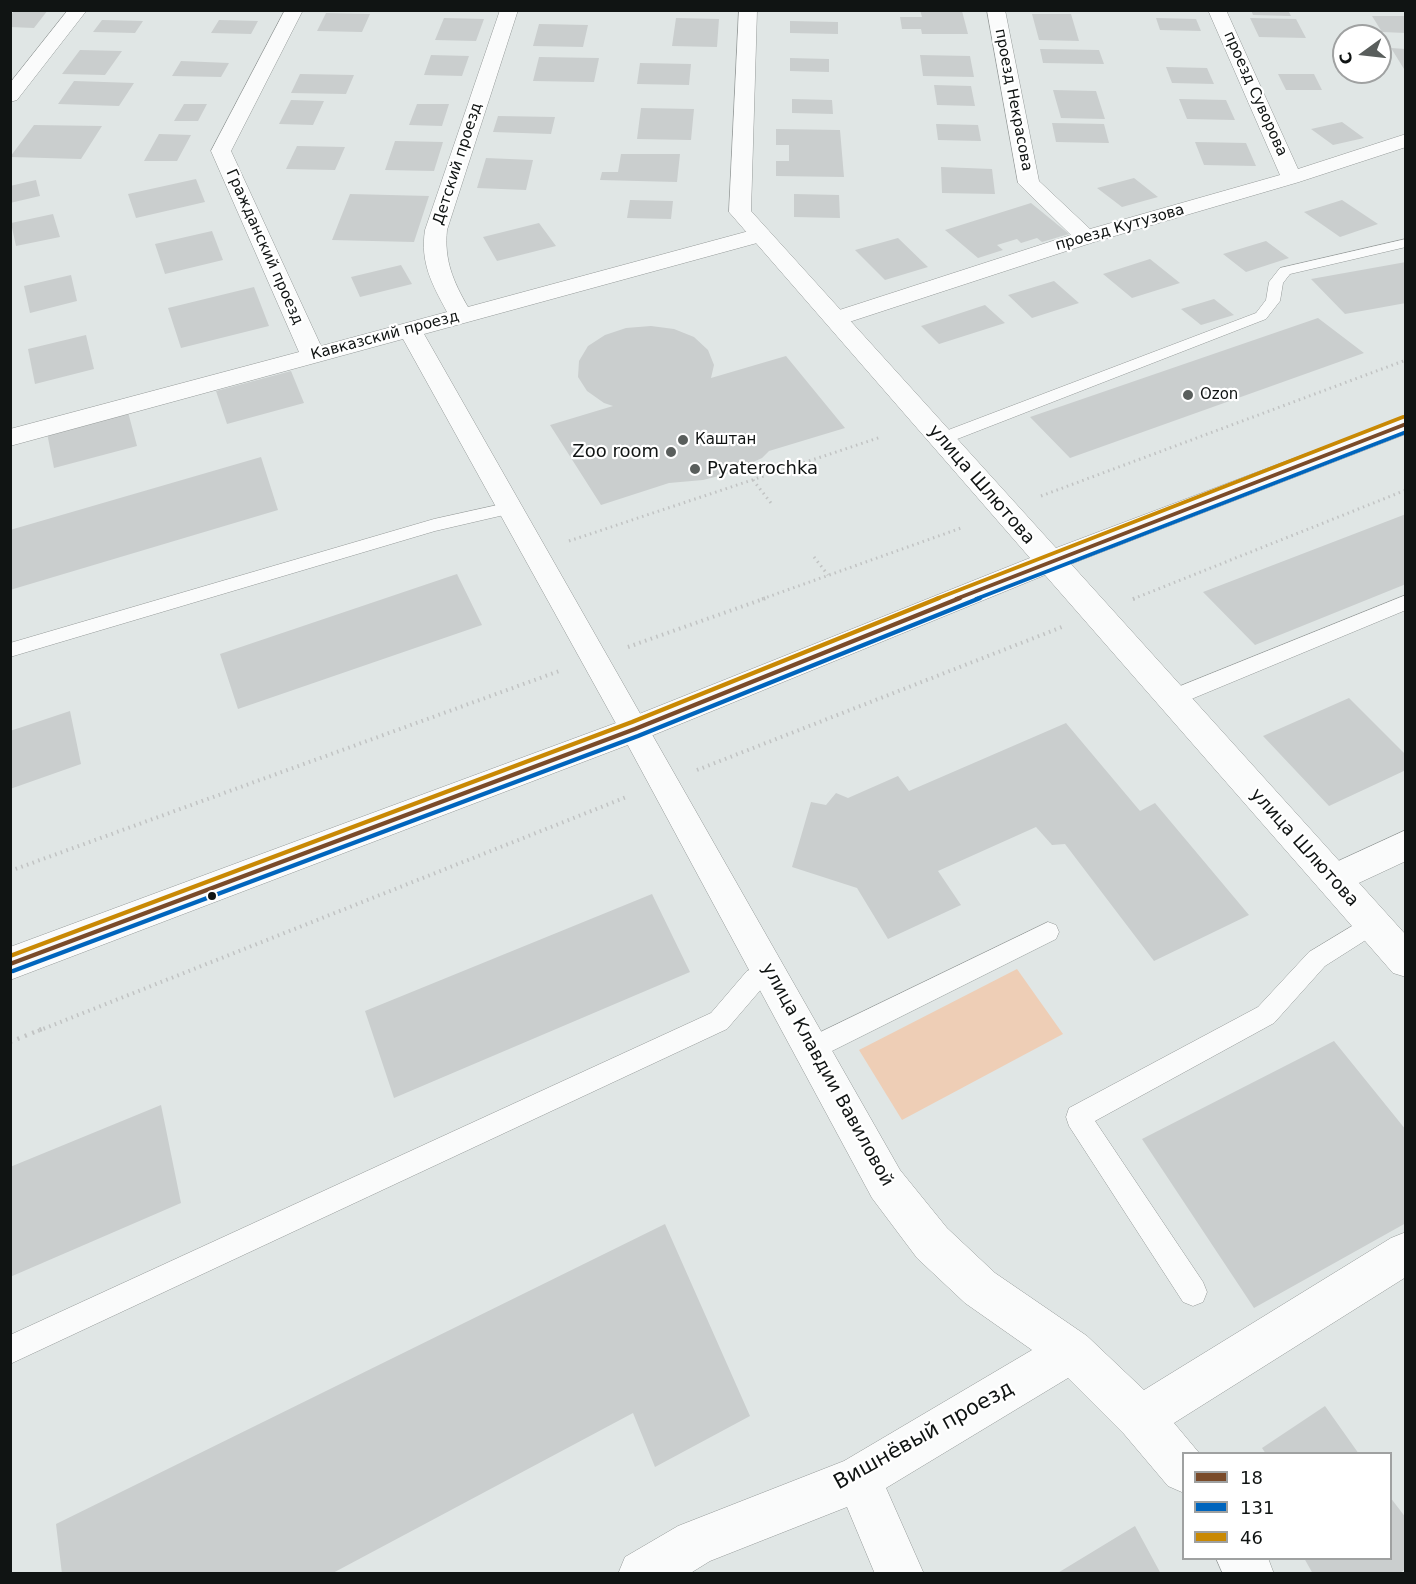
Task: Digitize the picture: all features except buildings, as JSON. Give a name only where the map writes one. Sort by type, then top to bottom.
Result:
[{"type":"street","points":[[10,96],[78,10]]},
{"type":"street","name":"Гражданский проезд","points":[[294,10],[221,152],[313,356]]},
{"type":"street","name":"Детский проезд","points":[[461,316],[436,271],[432,251],[436,230],[509,10]]},
{"type":"street","name":"улица Шлютова","points":[[748,10],[740,212],[1048,562],[1406,961]]},
{"type":"street","name":"проезд Некрасова","points":[[996,10],[1029,183],[1086,237]]},
{"type":"street","name":"проезд Суворова","points":[[1217,10],[1292,178]]},
{"type":"street","name":"проезд Кутузова","points":[[835,319],[1086,237],[1292,178],[1406,140]]},
{"type":"street","name":"Кавказский проезд","points":[[10,438],[759,235]]},
{"type":"street","name":"улица Клавдии Вавиловой","points":[[410,330],[512,508],[886,1184],[932,1243],[980,1288],[1072,1351],[1140,1418],[1182,1468]]},
{"type":"street","points":[[10,964],[635,729],[1048,562],[1406,424]]},
{"type":"street","points":[[10,449],[10,457]]},
{"type":"street","points":[[1333,880],[1406,844]]},
{"type":"street","points":[[1140,1418],[1406,1252]]},
{"type":"street","name":"Вишнёвый проезд","points":[[642,1574],[695,1543],[858,1479],[1072,1351]]},
{"type":"street","points":[[858,1479],[900,1574]]},
{"type":"street","points":[[1241,1560],[1250,1574]]},
{"type":"lane","points":[[941,439],[1261,316],[1273,301],[1276,282],[1285,271],[1406,243]]},
{"type":"lane","points":[[10,650],[434,525],[512,508]]},
{"type":"lane","points":[[1170,699],[1406,602]]},
{"type":"lane","points":[[1193,1292],[1078,1117],[1266,1015],[1317,959],[1372,924]]},
{"type":"lane","points":[[811,1048],[1048,932]]},
{"type":"lane","points":[[10,1350],[719,1021],[755,979],[769,972]]},
{"type":"path","points":[[1034,498],[1406,360]]},
{"type":"path","points":[[536,552],[881,437]]},
{"type":"path","points":[[753,480],[771,503]]},
{"type":"path","points":[[10,1042],[1406,490]]},
{"type":"path","points":[[10,871],[595,658],[961,528]]},
{"type":"path","points":[[814,557],[828,575]]},
{"type":"shaded area","points":[[1017,969],[1063,1034],[902,1120],[859,1050]]},
{"type":"transit line","name":"46","points":[[10,956],[632,722],[1045,555],[1403,417]]},
{"type":"transit line","name":"18","points":[[10,964],[635,729],[1048,562],[1406,424]]},
{"type":"transit line","name":"131","points":[[13,971],[638,736],[1051,569],[1406,432]]},
{"type":"place","name":"Ozon","points":[[1188,395]]},
{"type":"place","name":"Каштан","points":[[683,440]]},
{"type":"place","name":"Zoo room","points":[[671,452]]},
{"type":"place","name":"Pyaterochka","points":[[695,469]]}]
